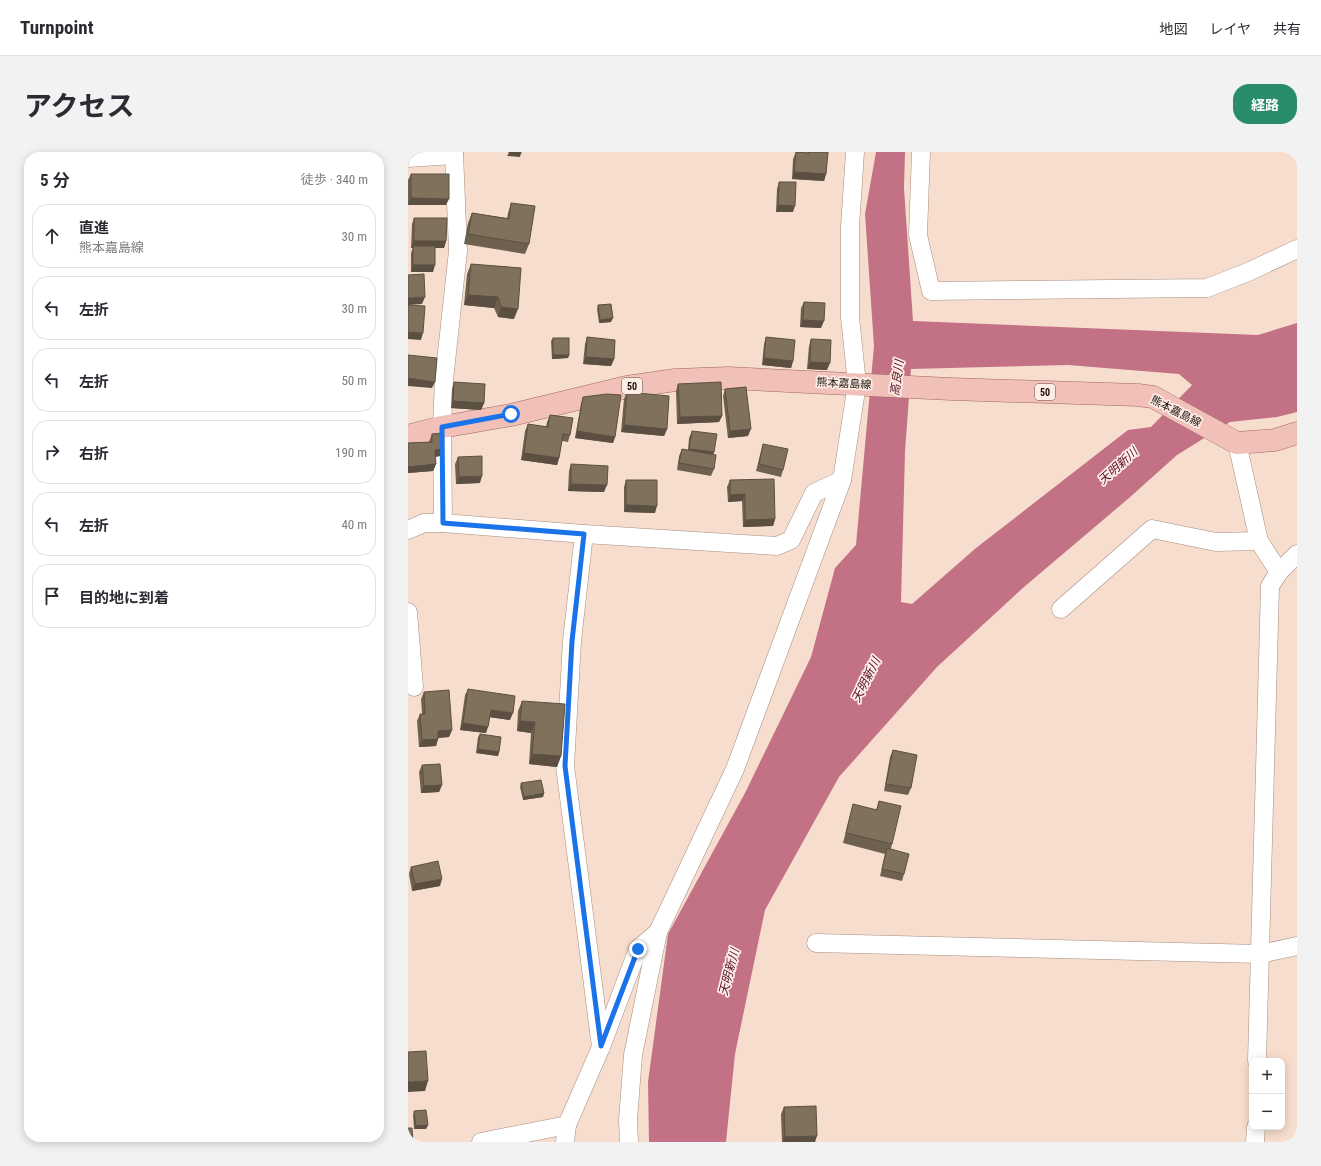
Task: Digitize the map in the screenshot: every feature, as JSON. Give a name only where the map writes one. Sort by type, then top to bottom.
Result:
[{"type":"main road","name":"熊本嘉島線","points":[[408,436],[442,427],[511,414],[627,386],[675,380],[728,378],[951,389],[1138,395],[1153,397],[1237,443]]},
{"type":"main road","points":[[1237,443],[1275,440],[1297,434]]},
{"type":"street","points":[[629,1142],[628,1120],[633,1055],[658,932],[735,769],[842,480],[859,384],[850,317],[850,227],[855,152]]},
{"type":"street","points":[[922,152],[918,235],[931,291],[1207,288],[1248,272],[1297,249]]},
{"type":"street","points":[[408,158],[454,154],[458,251],[444,380],[442,427],[443,523]]},
{"type":"street","points":[[1237,443],[1259,541],[1278,572]]},
{"type":"street","points":[[408,530],[424,524],[443,523],[584,534],[776,546],[791,540],[814,493],[842,480]]},
{"type":"street","points":[[1061,609],[1152,529],[1216,542],[1259,541]]},
{"type":"street","points":[[584,534],[572,641],[565,766],[601,1046]]},
{"type":"street","points":[[1257,1058],[1270,586],[1278,572],[1297,554]]},
{"type":"street","points":[[408,612],[414,687]]},
{"type":"street","points":[[482,1142],[566,1134],[638,949],[658,932]]},
{"type":"street","points":[[816,943],[1260,954],[1297,946]]},
{"type":"street","points":[[1255,1142],[1256,1130]]},
{"type":"water","points":[[876,152],[905,152],[904,188],[913,321],[1258,335],[1297,323],[1297,412],[1277,417],[1230,422],[1177,455],[1129,498],[1024,587],[937,667],[839,777],[765,910],[735,1054],[726,1142],[649,1142],[648,1082],[668,934],[745,793],[811,657],[835,568],[856,545],[874,346],[865,214]],"holes":[[[1068,365],[1179,374],[1192,385],[1151,427],[1128,430],[976,548],[912,604],[901,602],[905,452],[911,369]]]},
{"type":"building","points":[[521,152],[521,153],[509,153]]},
{"type":"building","points":[[796,152],[828,152],[826,174],[794,172]]},
{"type":"building","points":[[411,174],[449,174],[449,199],[411,198]]},
{"type":"building","points":[[779,182],[796,182],[795,206],[778,205]]},
{"type":"building","points":[[511,203],[535,206],[529,244],[468,234],[472,213],[509,219]]},
{"type":"building","points":[[414,218],[447,218],[446,241],[414,241]]},
{"type":"building","points":[[413,246],[435,246],[435,265],[413,265]]},
{"type":"building","points":[[471,264],[521,268],[518,309],[501,307],[498,297],[468,295]]},
{"type":"building","points":[[424,274],[425,297],[408,298],[408,275]]},
{"type":"building","points":[[804,302],[825,303],[824,321],[803,320]]},
{"type":"building","points":[[611,304],[613,318],[600,320],[598,305]]},
{"type":"building","points":[[408,305],[425,306],[423,333],[408,332]]},
{"type":"building","points":[[587,337],[615,340],[614,359],[586,357]]},
{"type":"building","points":[[766,337],[795,340],[793,361],[764,358]]},
{"type":"building","points":[[553,338],[569,338],[569,355],[553,355]]},
{"type":"building","points":[[811,339],[831,340],[830,363],[810,362]]},
{"type":"building","points":[[408,355],[437,358],[435,382],[408,378]]},
{"type":"building","points":[[454,382],[485,384],[484,403],[453,401]]},
{"type":"building","points":[[721,382],[722,416],[680,417],[678,384]]},
{"type":"building","points":[[746,387],[751,429],[730,431],[725,389]]},
{"type":"building","points":[[627,392],[669,396],[667,429],[624,425]]},
{"type":"building","points":[[607,394],[621,395],[615,437],[577,431],[583,397]]},
{"type":"building","points":[[550,415],[573,418],[570,435],[563,434],[559,458],[524,453],[528,424],[548,427]]},
{"type":"building","points":[[692,431],[717,434],[714,452],[689,449]]},
{"type":"building","points":[[442,433],[443,449],[435,450],[436,464],[408,467],[408,443],[432,442],[432,434]]},
{"type":"building","points":[[763,444],[788,449],[783,470],[759,464]]},
{"type":"building","points":[[682,449],[716,455],[714,469],[679,463]]},
{"type":"building","points":[[482,456],[482,476],[459,477],[458,457]]},
{"type":"building","points":[[571,464],[608,466],[607,485],[571,484]]},
{"type":"building","points":[[774,479],[775,519],[745,520],[745,494],[730,495],[730,480]]},
{"type":"building","points":[[626,480],[657,480],[657,506],[626,505]]},
{"type":"building","points":[[468,689],[515,696],[513,713],[491,710],[488,727],[463,723]]},
{"type":"building","points":[[449,690],[452,730],[438,731],[438,739],[422,740],[420,714],[425,714],[424,692]]},
{"type":"building","points":[[522,701],[565,704],[561,756],[532,754],[535,722],[520,721]]},
{"type":"building","points":[[480,734],[501,737],[499,752],[478,749]]},
{"type":"building","points":[[893,750],[917,755],[911,788],[886,784]]},
{"type":"building","points":[[440,764],[442,785],[424,786],[422,765]]},
{"type":"building","points":[[541,780],[544,793],[524,797],[521,783]]},
{"type":"building","points":[[879,801],[901,806],[892,844],[846,833],[853,804],[877,810]]},
{"type":"building","points":[[887,848],[909,854],[904,874],[882,869]]},
{"type":"building","points":[[438,861],[442,879],[415,884],[411,867]]},
{"type":"building","points":[[426,1051],[428,1081],[408,1082],[408,1052]]},
{"type":"building","points":[[816,1106],[817,1136],[785,1137],[784,1107]]},
{"type":"building","points":[[426,1110],[428,1125],[416,1126],[414,1111]]},
{"type":"building","points":[[408,1128],[412,1128],[413,1142],[408,1142]]},
{"type":"route","points":[[511,414],[442,427],[443,523],[584,534],[572,641],[565,766],[601,1046],[638,949]]},
{"type":"water label","name":"高良川","points":[[897,378]]},
{"type":"water label","name":"天明新川","points":[[1118,466]]},
{"type":"water label","name":"天明新川","points":[[866,680]]},
{"type":"water label","name":"天明新川","points":[[729,972]]}]
